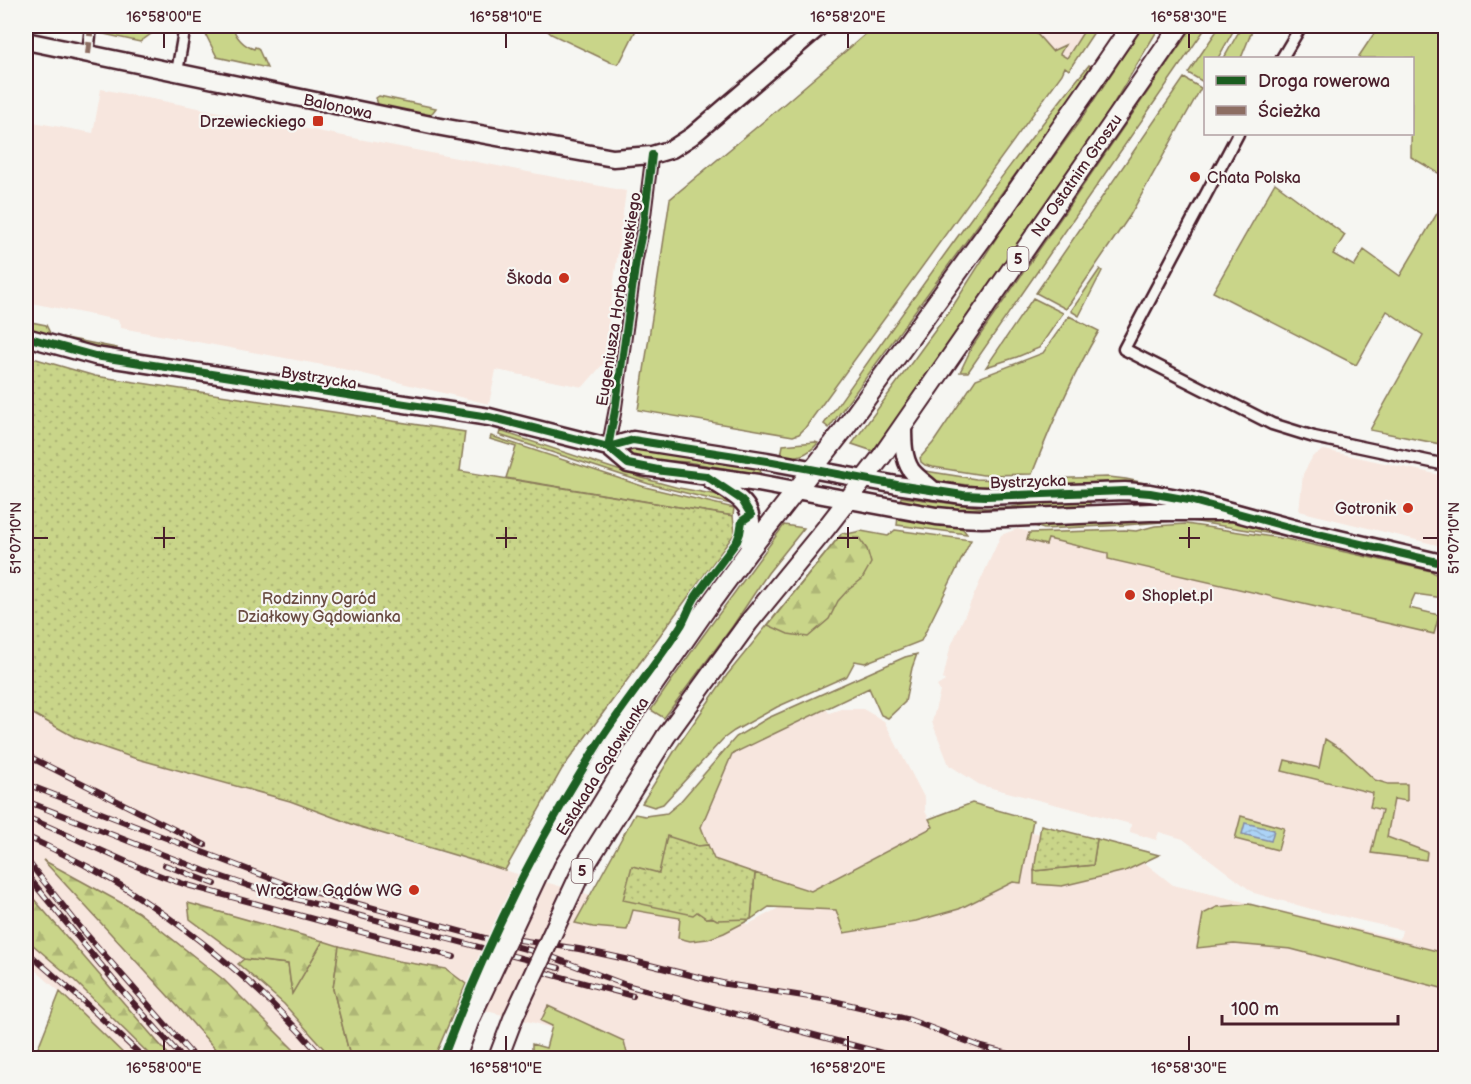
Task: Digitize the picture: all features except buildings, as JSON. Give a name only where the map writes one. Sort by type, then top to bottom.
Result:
[{"type":"main road","name":"5","points":[[812,470],[840,436],[1004,209],[1131,26]]},
{"type":"main road","name":"Na Ostatnim Groszu","points":[[847,500],[881,458],[1180,26]]},
{"type":"main road","name":"Estakada Gądowianka","points":[[456,1059],[470,1019],[546,857],[633,714],[709,605],[812,470]]},
{"type":"main road","name":"5","points":[[498,1059],[514,1016],[581,872],[666,736],[749,622],[847,500]]},
{"type":"main road","points":[[508,1059],[514,1016]]},
{"type":"street","points":[[87,54],[91,26]]},
{"type":"street","points":[[177,72],[185,26]]},
{"type":"street","points":[[652,155],[672,149],[692,136],[820,26]]},
{"type":"street","points":[[1282,57],[1301,26]]},
{"type":"street","name":"Balonowa","points":[[26,41],[436,126],[575,152],[613,158],[652,155]]},
{"type":"street","points":[[1238,135],[1124,349],[1272,424],[1314,437],[1446,465]]},
{"type":"street","name":"Eugeniusza Horbaczewskiego","points":[[608,447],[643,228],[652,155]]},
{"type":"street","name":"Bystrzycka","points":[[26,337],[95,356],[489,417],[608,447],[628,464],[663,471],[758,483],[936,516],[982,519],[1150,512],[1231,512]]},
{"type":"street","points":[[903,426],[904,451],[909,466],[915,475],[934,491]]},
{"type":"street","name":"Bystrzycka","points":[[608,447],[633,440],[934,491],[986,496],[1125,491],[1150,493],[1446,564]]},
{"type":"street","points":[[706,476],[742,500],[751,515],[748,552]]},
{"type":"street","points":[[1086,492],[1095,496],[1097,504],[1094,510],[1086,514]]},
{"type":"shaded area","points":[[1030,26],[1098,26],[1069,70]]},
{"type":"shaded area","points":[[101,89],[626,191],[603,364],[583,387],[496,370],[489,404],[339,368],[121,328],[118,320],[26,302],[26,126],[32,127],[33,122],[93,133]]},
{"type":"shaded area","points":[[1324,450],[1445,476],[1445,547],[1299,511],[1303,474],[1313,456]]},
{"type":"shaded area","points":[[1017,529],[1445,629],[1445,1058],[637,1058],[589,1039],[454,1003],[431,1058],[118,1058],[60,992],[26,962],[26,710],[76,738],[134,758],[290,801],[409,843],[594,896],[749,924],[810,891],[714,859],[701,827],[731,755],[826,708],[829,713],[841,709],[863,709],[884,721],[925,799],[925,811],[933,827],[957,813],[1140,859],[1173,885],[1400,939],[1402,930],[1254,893],[1183,839],[1159,832],[1156,840],[1130,832],[1131,824],[980,785],[949,765],[932,722],[940,691],[937,686],[945,681],[943,679],[950,648],[1001,535]]},
{"type":"green space","points":[[100,26],[162,26],[140,42],[99,33]]},
{"type":"green space","points":[[208,26],[232,26],[243,43],[254,49],[258,48],[267,68],[217,57],[206,35]]},
{"type":"green space","points":[[538,26],[638,26],[617,64]]},
{"type":"green space","points":[[875,26],[1030,26],[1052,51],[1065,45],[1060,54],[1067,58],[1087,26],[1098,26],[1069,70],[1065,67],[799,434],[793,436],[638,410],[670,199]]},
{"type":"green space","points":[[1143,26],[1160,26],[1106,116],[914,394],[873,451],[852,444],[953,306],[1002,229],[1084,115]]},
{"type":"green space","points":[[1193,26],[1207,26],[968,372],[960,372],[972,347]]},
{"type":"green space","points":[[1220,26],[1236,26],[1219,57],[1204,57],[1204,82],[1188,73]]},
{"type":"green space","points":[[1242,26],[1254,26],[1241,57],[1225,57]]},
{"type":"green space","points":[[1379,26],[1445,26],[1445,177],[1411,157],[1411,135],[1414,135],[1414,57],[1359,56]]},
{"type":"green space","points":[[1089,65],[1091,66],[1058,116],[829,428],[824,424],[921,288],[1020,153]]},
{"type":"green space","points":[[1184,78],[1201,88],[1129,217],[1066,309],[1036,293]]},
{"type":"green space","points":[[379,96],[436,108],[426,117],[379,108],[376,98]]},
{"type":"green space","points":[[1275,183],[1345,235],[1333,254],[1354,266],[1364,250],[1400,276],[1445,200],[1445,445],[1370,430],[1423,335],[1387,311],[1356,365],[1213,292]]},
{"type":"green space","points":[[1100,269],[1102,271],[1079,316],[1071,311]]},
{"type":"green space","points":[[1033,298],[1063,313],[1039,348],[986,367]]},
{"type":"green space","points":[[1069,316],[1099,331],[1062,401],[1032,474],[983,475],[933,467],[921,462],[920,458],[933,443],[976,379],[1043,353]]},
{"type":"green space","points":[[26,321],[46,325],[51,335],[117,348],[111,353],[26,330]]},
{"type":"green space","name":"Rodzinny Ogród Działkowy Gądowianka","points":[[26,356],[95,376],[465,432],[460,471],[733,516],[735,533],[562,769],[505,870],[357,826],[290,801],[134,758],[76,738],[26,710]]},
{"type":"green space","points":[[500,431],[642,478],[679,488],[724,496],[739,506],[649,484],[499,435]]},
{"type":"green space","points":[[491,436],[645,487],[734,508],[733,516],[506,478],[516,447],[490,439]]},
{"type":"green space","points":[[818,443],[810,451],[801,455],[781,456],[783,445]]},
{"type":"green space","points":[[621,447],[761,468],[760,474],[687,462],[639,459],[632,457]]},
{"type":"green space","points":[[919,470],[976,479],[1109,477],[1154,485],[1098,483],[982,487],[937,481]]},
{"type":"green space","points":[[901,497],[986,508],[1086,499],[1090,506],[1088,508],[969,512],[900,502]]},
{"type":"green space","points":[[898,517],[956,526],[967,534],[897,525]]},
{"type":"green space","points":[[1185,518],[1247,524],[1286,534],[1286,536],[1185,520],[1044,529],[1031,525]]},
{"type":"green space","points":[[1186,524],[1286,539],[1431,571],[1445,581],[1443,598],[1415,594],[1409,608],[1439,615],[1434,634],[1108,559],[1108,553],[1048,539],[1046,545],[1027,540],[1029,533],[1136,531],[1155,526]]},
{"type":"green space","points":[[784,525],[804,528],[768,573],[732,627],[664,718],[651,710],[697,644]]},
{"type":"green space","points":[[895,530],[971,540],[921,641],[865,663],[855,661],[847,676],[777,707],[734,731],[723,739],[663,804],[654,807],[642,803],[677,747],[727,675],[842,533],[861,531],[888,536]]},
{"type":"green space","points":[[839,537],[859,538],[867,549],[871,563],[862,579],[838,601],[829,619],[808,637],[788,634],[768,625]]},
{"type":"green space","points":[[917,654],[905,702],[888,718],[881,715],[869,688],[732,754],[701,827],[708,845],[698,846],[667,837],[697,911],[706,918],[751,919],[708,939],[690,941],[678,938],[680,918],[633,910],[627,930],[575,923],[635,814],[645,816],[667,813],[679,803],[736,737],[768,718],[905,657]]},
{"type":"green space","points":[[1325,739],[1344,751],[1375,780],[1388,784],[1407,784],[1407,801],[1394,799],[1387,837],[1427,852],[1426,860],[1371,853],[1382,810],[1370,807],[1373,793],[1282,771],[1285,760],[1319,768]]},
{"type":"green space","points":[[972,803],[1033,820],[1021,883],[1013,882],[959,909],[916,921],[844,933],[836,910],[769,907],[751,919],[755,873],[811,891],[933,827],[929,819]]},
{"type":"green space","points":[[1241,816],[1284,828],[1278,850],[1235,839]]},
{"type":"green space","points":[[1041,825],[1097,839],[1093,865],[1034,871]]},
{"type":"green space","points":[[667,836],[698,846],[708,845],[714,859],[755,873],[751,919],[717,920],[712,917],[706,918],[697,912],[693,915],[623,900],[632,866],[659,873]]},
{"type":"green space","points":[[1097,839],[1159,855],[1125,871],[1062,886],[1034,884],[1034,871],[1093,865]]},
{"type":"green space","points":[[43,860],[138,912],[224,980],[302,1058],[223,1058]]},
{"type":"green space","points":[[26,890],[168,1054],[164,1058],[153,1058],[74,980],[26,939]]},
{"type":"green space","points":[[188,903],[323,941],[292,994],[288,964],[244,959],[190,919]]},
{"type":"green space","points":[[1249,904],[1445,953],[1445,989],[1291,949],[1234,944],[1197,948],[1203,914],[1217,907]]},
{"type":"green space","points":[[323,941],[339,946],[333,989],[349,1052],[342,1058],[332,1058],[284,1004],[238,964],[244,959],[288,964],[292,993]]},
{"type":"green space","points":[[339,946],[398,961],[446,969],[466,984],[434,1058],[353,1058],[349,1052],[333,989]]},
{"type":"green space","points":[[60,992],[128,1058],[34,1058]]},
{"type":"green space","points":[[548,1006],[624,1041],[627,1058],[532,1058],[532,1044],[546,1048],[552,1026],[541,1021]]},
{"type":"water","points":[[1245,823],[1274,830],[1271,841],[1242,834]]},
{"type":"railway","points":[[26,755],[205,845]]},
{"type":"railway","points":[[26,784],[288,885],[544,954],[626,985],[901,1058]]},
{"type":"railway","points":[[26,801],[205,871],[258,889],[559,968]]},
{"type":"railway","points":[[26,817],[146,870],[187,885],[454,957]]},
{"type":"railway","points":[[26,836],[108,878],[186,930],[258,990],[323,1058]]},
{"type":"railway","points":[[26,859],[80,927],[195,1058]]},
{"type":"railway","points":[[165,865],[215,884]]},
{"type":"railway","points":[[26,874],[120,988],[179,1054]]},
{"type":"railway","points":[[520,940],[579,949],[726,984],[829,1000],[864,1008],[910,1020],[982,1047],[1024,1058]]},
{"type":"railway","points":[[26,951],[144,1058]]},
{"type":"railway","points":[[546,973],[633,996]]},
{"type":"marked path","points":[[88,54],[91,26]]},
{"type":"cycle path","points":[[608,447],[643,228],[652,155]]},
{"type":"cycle path","points":[[26,337],[95,356],[489,417],[608,447],[628,464],[706,476],[742,500],[751,515],[742,521],[737,541],[696,596],[682,624],[608,729],[553,819],[494,936],[443,1058]]},
{"type":"cycle path","points":[[608,447],[633,440],[963,495],[1125,491],[1150,493],[1189,500],[1292,528],[1446,564]]},
{"type":"place","name":"Drzewieckiego","points":[[318,121]]},
{"type":"place","name":"Chata Polska","points":[[1195,177]]},
{"type":"place","name":"Škoda","points":[[564,278]]},
{"type":"place","name":"Gotronik","points":[[1408,508]]},
{"type":"place","name":"Shoplet.pl","points":[[1130,595]]},
{"type":"place","name":"Wrocław Gądów WG","points":[[414,890]]}]
